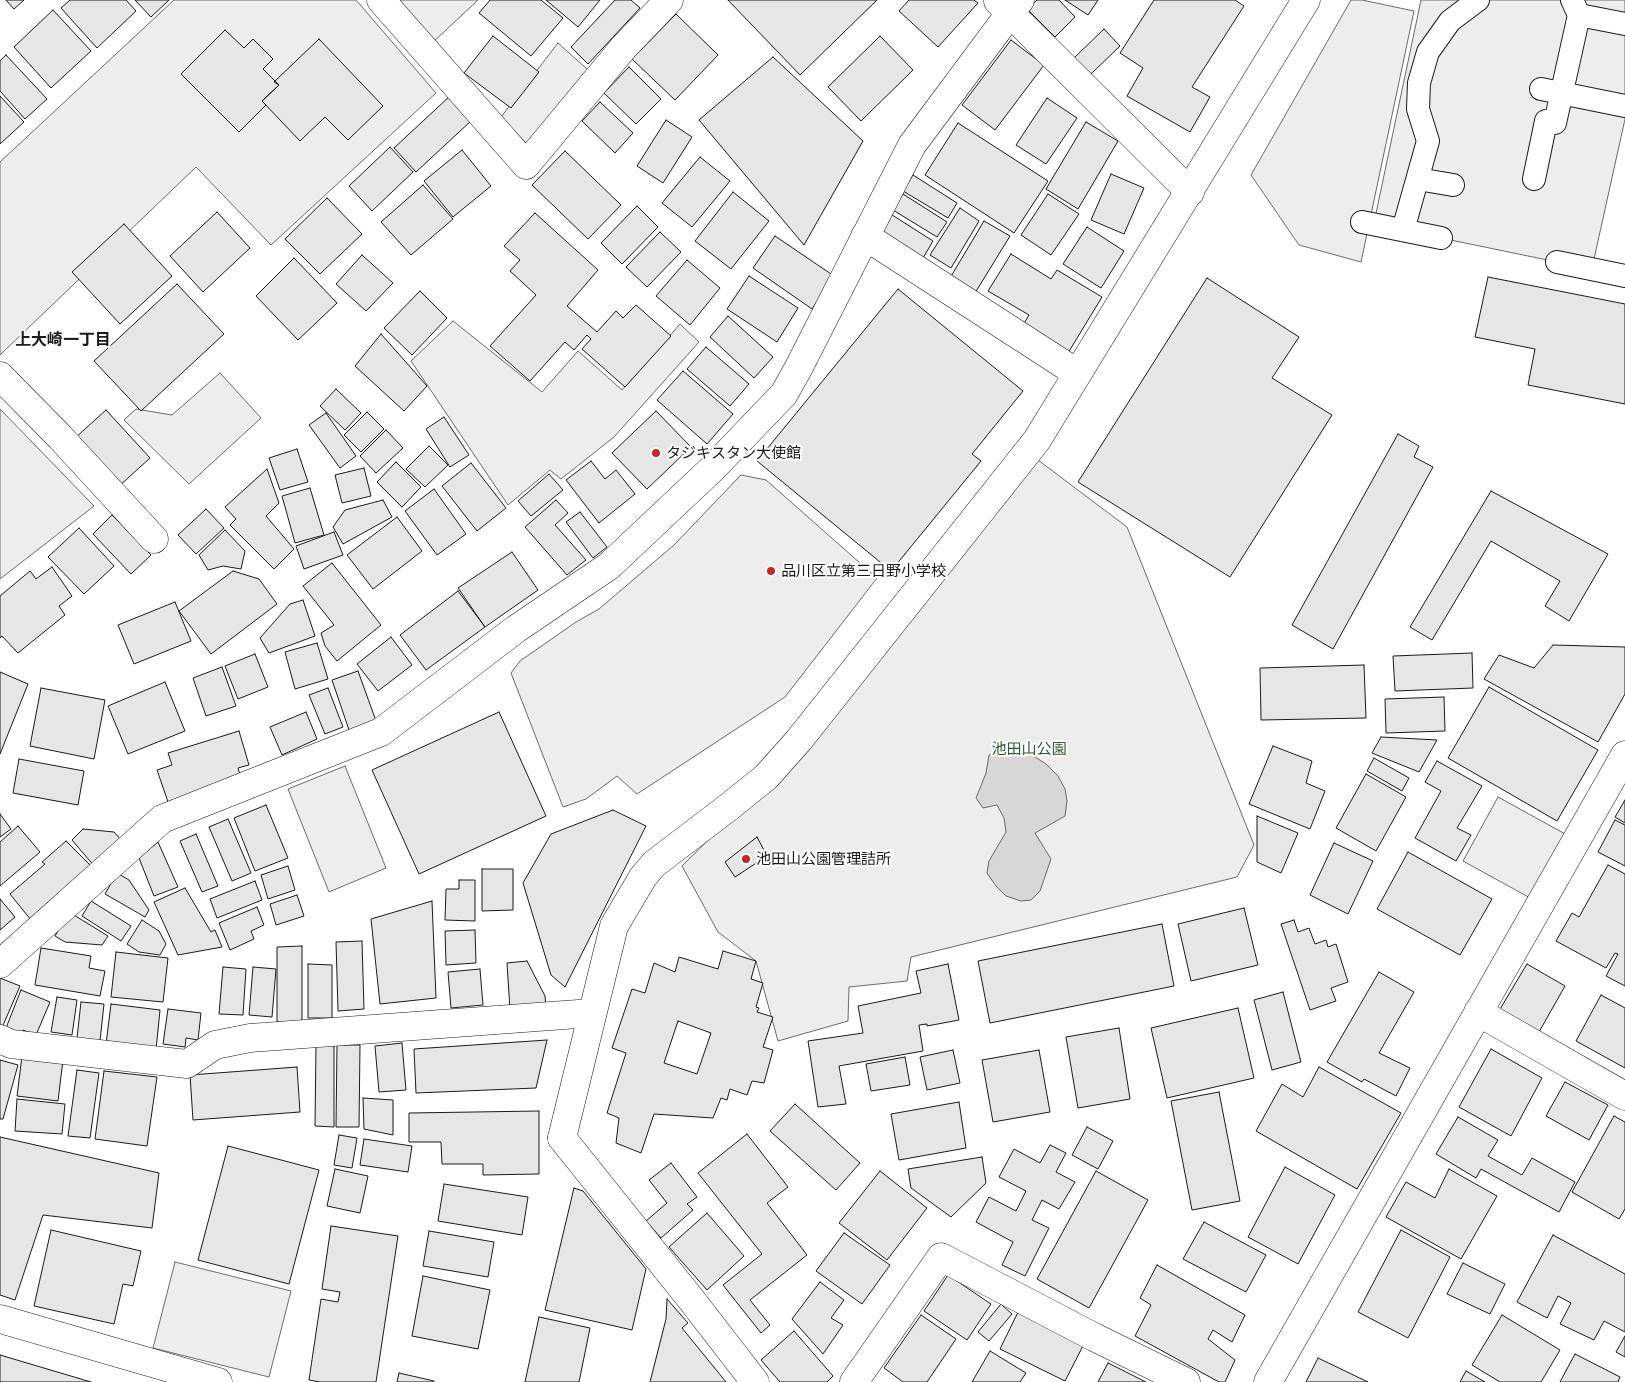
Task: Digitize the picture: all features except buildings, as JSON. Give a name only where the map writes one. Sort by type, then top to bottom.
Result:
[{"type":"street","points":[[381,0],[526,165],[624,47],[669,0]]},
{"type":"street","points":[[755,1382],[562,1138],[614,926],[643,877],[654,864],[766,777],[799,740],[1037,440],[1306,0]]},
{"type":"street","points":[[1403,230],[1428,141],[1418,110],[1419,83],[1428,52],[1450,21],[1478,0]]},
{"type":"street","points":[[0,964],[162,819],[381,732],[516,628],[609,566],[713,468],[784,394],[912,145],[1010,4],[1190,192]]},
{"type":"street","points":[[1534,179],[1546,121],[1555,123],[1551,91],[1578,4],[1625,24]]},
{"type":"street","points":[[1551,91],[1625,106]]},
{"type":"street","points":[[1418,179],[1454,185]]},
{"type":"street","points":[[1362,222],[1441,238]]},
{"type":"street","points":[[865,236],[1077,373]]},
{"type":"street","points":[[1557,262],[1625,276]]},
{"type":"street","points":[[0,376],[60,437],[154,539]]},
{"type":"street","points":[[1268,1382],[1625,755]]},
{"type":"street","points":[[1478,1012],[1625,1096]]},
{"type":"street","points":[[0,1039],[11,1044],[187,1064],[215,1045],[250,1038],[592,1013]]},
{"type":"street","points":[[855,1382],[941,1257],[1094,1337],[1186,1382]]},
{"type":"street","points":[[0,1319],[174,1376],[218,1382]]},
{"type":"shaded area","points":[[174,0],[356,0],[436,93],[271,245],[196,167],[0,355],[0,162]]},
{"type":"shaded area","points":[[393,0],[478,0],[430,45]]},
{"type":"shaded area","points":[[1351,0],[1362,0],[1414,11],[1361,262],[1299,245],[1251,175]]},
{"type":"shaded area","points":[[1421,0],[1625,0],[1625,119],[1594,259],[1557,262],[1441,238],[1375,218]]},
{"type":"shaded area","points":[[558,43],[588,70],[528,145],[501,117]]},
{"type":"shaded area","points":[[453,321],[542,392],[578,351],[622,390],[680,324],[699,342],[614,437],[561,479],[550,470],[508,505],[411,361]]},
{"type":"shaded area","points":[[220,373],[261,418],[189,484],[124,420],[136,409],[172,415]]},
{"type":"shaded area","points":[[0,409],[94,506],[0,579]]},
{"type":"shaded area","name":"池田山公園","points":[[1038,460],[1127,527],[1254,845],[1237,877],[911,957],[907,981],[849,987],[848,1021],[778,1041],[756,961],[718,932],[682,866],[824,726]]},
{"type":"shaded area","points":[[741,475],[766,480],[877,578],[785,697],[637,794],[617,776],[586,799],[563,807],[511,673],[520,661],[576,622],[599,609],[674,545]]},
{"type":"shaded area","points":[[1004,746],[1032,755],[1046,764],[1058,776],[1065,789],[1067,801],[1065,816],[1035,833],[1051,859],[1040,891],[1031,900],[1021,901],[1006,896],[987,873],[989,861],[1006,832],[1004,818],[997,805],[983,808],[976,798],[986,773],[989,755]]},
{"type":"shaded area","points":[[345,766],[386,868],[329,892],[288,789]]},
{"type":"shaded area","points":[[1498,797],[1567,835],[1532,899],[1463,861]]},
{"type":"shaded area","points":[[175,1262],[291,1291],[269,1377],[153,1348]]},
{"type":"place","name":"タジキスタン大使館","points":[[656,453]]},
{"type":"place","name":"品川区立第三日野小学校","points":[[771,571]]},
{"type":"place","name":"池田山公園管理詰所","points":[[746,859]]},
{"type":"district","name":"上大崎一丁目","points":[[63,340]]}]
